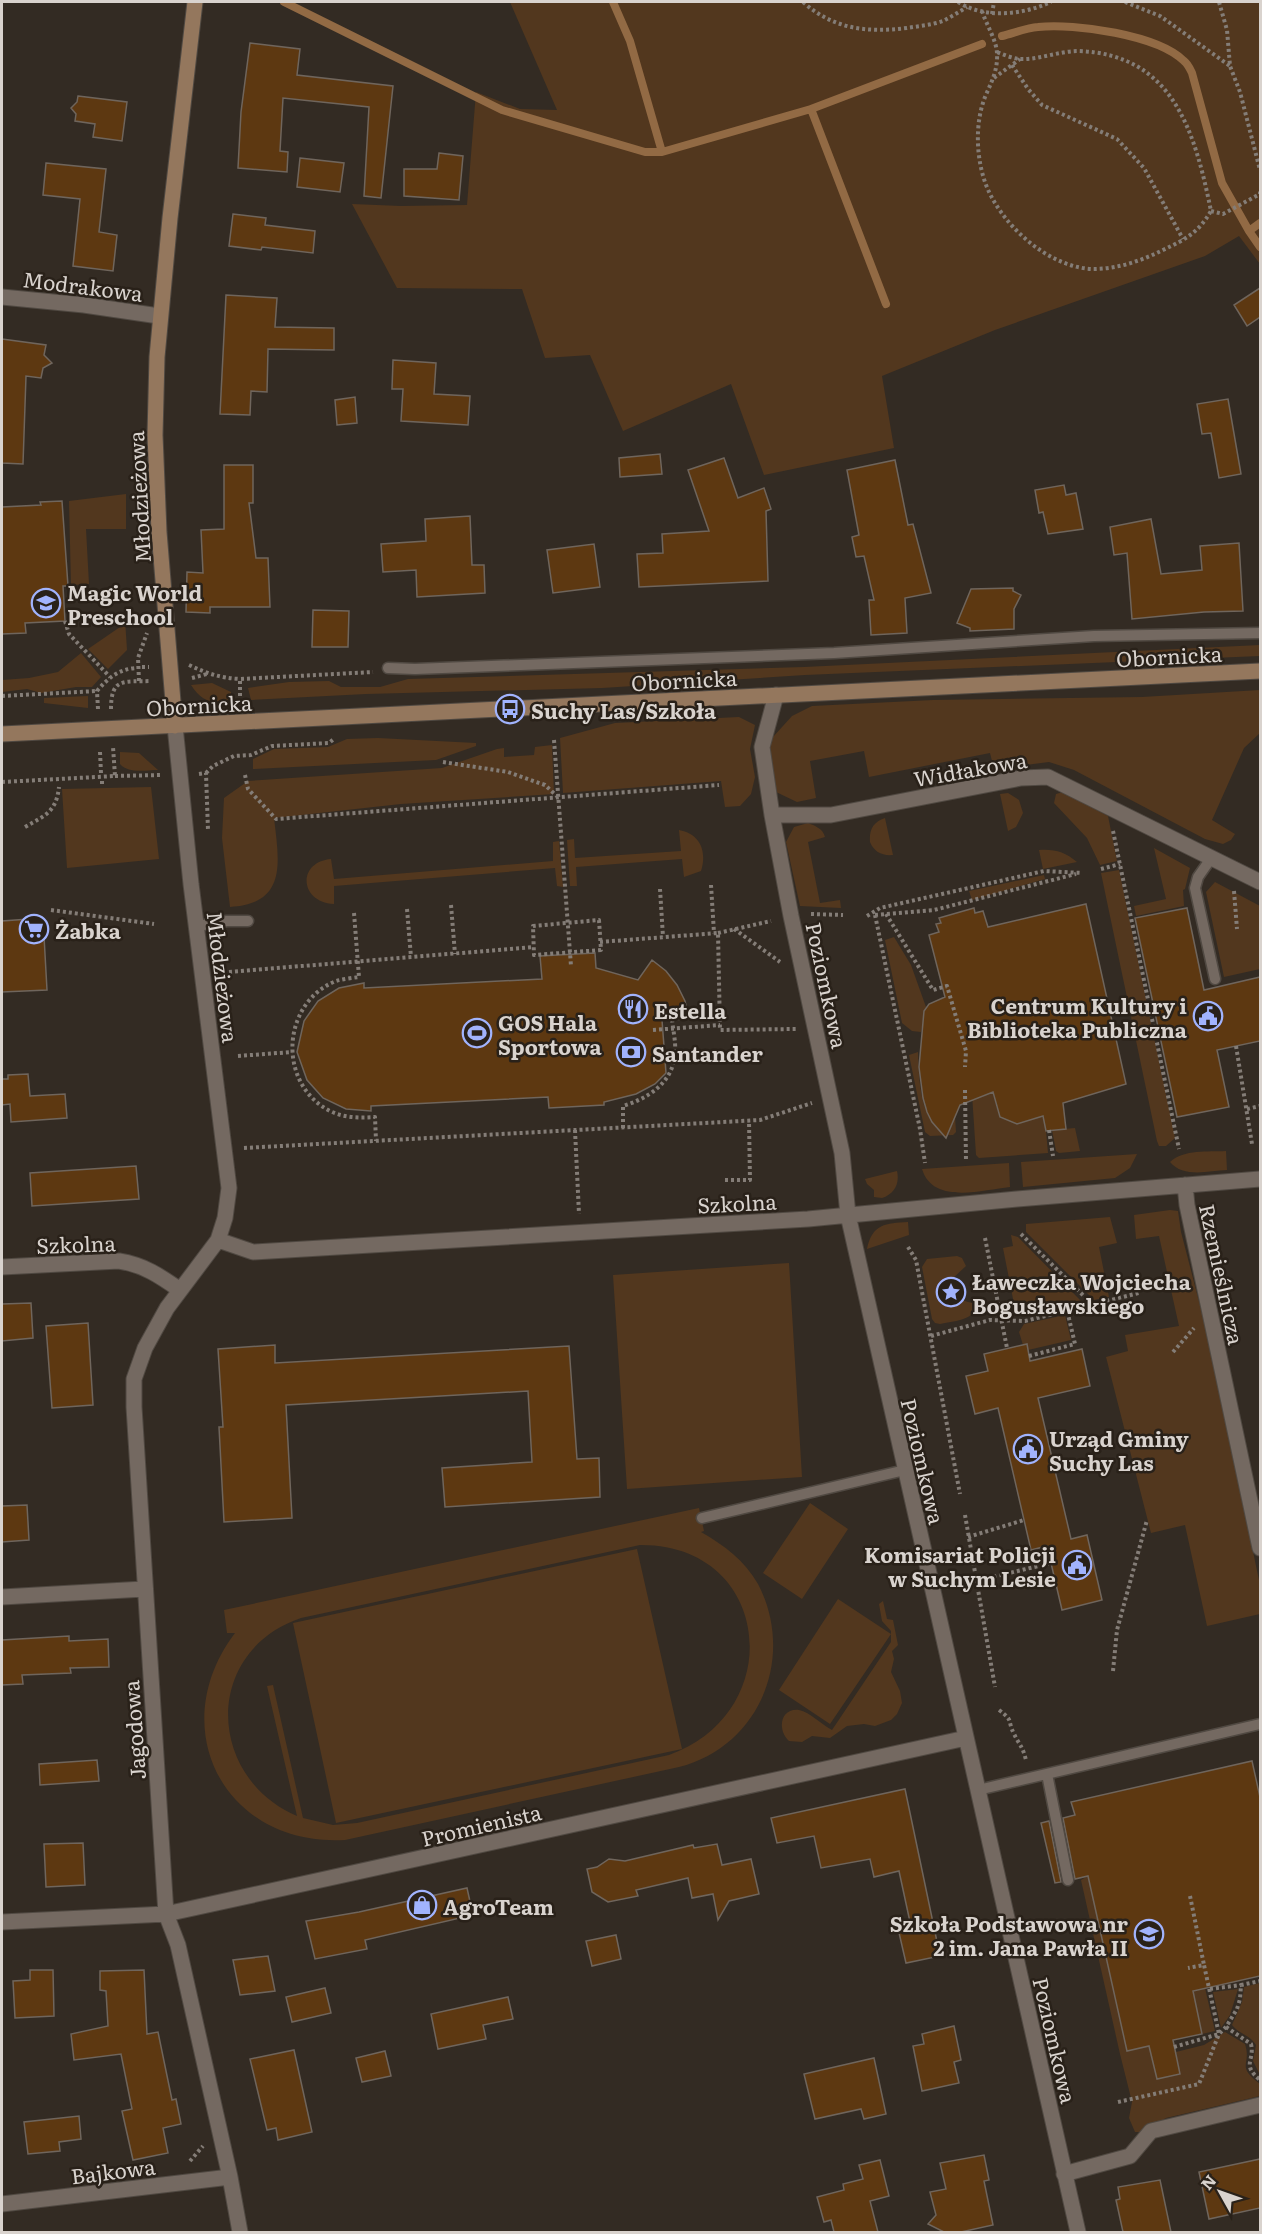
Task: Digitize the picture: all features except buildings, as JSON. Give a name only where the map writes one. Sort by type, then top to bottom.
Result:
[{"type":"main road","name":"Młodzieżowa","points":[[176,726],[159,532],[155,457],[159,316],[195,2]]},
{"type":"main road","name":"Obornicka","points":[[2,734],[1260,671]]},
{"type":"street","name":"Modrakowa","points":[[2,297],[84,304],[159,316]]},
{"type":"street","name":"Poziomkowa","points":[[776,695],[762,747],[772,815],[842,1153],[848,1215],[1078,2232]]},
{"type":"street","name":"Młodzieżowa","points":[[176,726],[191,884],[229,1188],[225,1218],[218,1240]]},
{"type":"street","name":"Widłakowa","points":[[772,815],[831,814],[1021,778],[1048,777],[1260,882]]},
{"type":"street","name":"Szkolna","points":[[218,1240],[253,1252],[796,1220],[1260,1179]]},
{"type":"street","name":"Rzemieślnicza","points":[[1185,1185],[1187,1204],[1260,1548]]},
{"type":"street","name":"Jagodowa","points":[[218,1240],[180,1290],[152,1333],[134,1379],[134,1407],[166,1914],[178,1945],[230,2177],[240,2232]]},
{"type":"street","name":"Szkolna","points":[[2,1267],[119,1261],[136,1264],[153,1271],[180,1290]]},
{"type":"street","points":[[2,1597],[144,1589]]},
{"type":"street","name":"Promienista","points":[[2,1922],[166,1914],[966,1737]]},
{"type":"street","points":[[1064,2174],[1130,2156],[1151,2131],[1260,2105]]},
{"type":"street","name":"Bajkowa","points":[[2,2204],[230,2177]]},
{"type":"lane","points":[[388,668],[415,669],[834,653],[1094,636],[1260,633]]},
{"type":"lane","points":[[1212,857],[1198,877],[1195,888],[1215,979]]},
{"type":"lane","points":[[197,926],[227,921],[248,921]]},
{"type":"lane","points":[[702,1518],[905,1470]]},
{"type":"lane","points":[[978,1791],[1260,1724]]},
{"type":"lane","points":[[1047,1774],[1068,1880]]},
{"type":"path","points":[[803,2],[820,15],[852,28],[876,31],[923,26],[942,21],[967,7]]},
{"type":"path","points":[[958,2],[992,14],[1018,11],[1051,2]]},
{"type":"path","points":[[992,14],[994,2]]},
{"type":"path","points":[[1125,2],[1160,16],[1230,66]]},
{"type":"path","points":[[1219,2],[1227,30],[1230,66],[1240,92],[1260,170]]},
{"type":"path","points":[[982,11],[997,52],[994,78],[984,99],[978,133],[979,158],[985,183],[1012,227],[1029,242],[1068,265],[1091,269],[1109,268],[1134,262],[1183,239],[1200,228],[1211,211],[1198,157],[1178,105],[1152,75],[1132,64],[1105,54],[1078,51],[1021,59],[997,52]]},
{"type":"path","points":[[994,78],[1021,59]]},
{"type":"path","points":[[1012,65],[1042,105],[1117,139],[1144,168],[1183,239]]},
{"type":"path","points":[[1211,211],[1223,214],[1248,202],[1260,193]]},
{"type":"path","points":[[65,621],[69,634],[110,677]]},
{"type":"path","points":[[139,681],[138,658],[145,636]]},
{"type":"path","points":[[184,666],[223,678],[240,679],[374,672],[388,668]]},
{"type":"path","points":[[142,667],[148,667]]},
{"type":"path","points":[[2,696],[97,691],[110,677],[125,669],[136,668]]},
{"type":"path","points":[[187,680],[207,674]]},
{"type":"path","points":[[240,679],[240,702]]},
{"type":"path","points":[[111,710],[112,690],[116,686],[139,681],[148,682]]},
{"type":"path","points":[[97,691],[98,711]]},
{"type":"path","points":[[554,740],[571,966]]},
{"type":"path","points":[[196,774],[206,773],[213,766],[234,756],[251,755],[272,746],[329,743]]},
{"type":"path","points":[[100,752],[101,773]]},
{"type":"path","points":[[114,752],[115,776]]},
{"type":"path","points":[[443,762],[508,772],[545,785],[559,798]]},
{"type":"path","points":[[206,773],[208,834]]},
{"type":"path","points":[[245,775],[248,789],[276,819],[719,785]]},
{"type":"path","points":[[2,782],[158,776]]},
{"type":"path","points":[[25,827],[45,816],[57,802],[59,787]]},
{"type":"path","points":[[1113,830],[1179,1149]]},
{"type":"path","points":[[1101,869],[1120,864]]},
{"type":"path","points":[[1044,871],[1082,873],[934,910],[886,914],[867,916],[880,908],[1044,871]]},
{"type":"path","points":[[1234,884],[1237,929]]},
{"type":"path","points":[[711,885],[716,933],[720,1030],[796,1029]]},
{"type":"path","points":[[660,889],[663,937]]},
{"type":"path","points":[[451,905],[455,954]]},
{"type":"path","points":[[407,909],[411,957]]},
{"type":"path","points":[[51,910],[154,924]]},
{"type":"path","points":[[354,913],[359,976],[336,981],[316,994],[301,1011],[292,1033],[292,1052],[298,1078],[311,1097],[330,1111],[341,1115],[352,1118],[375,1117],[376,1141]]},
{"type":"path","points":[[801,914],[843,915]]},
{"type":"path","points":[[886,914],[933,990],[947,986],[966,1051],[965,1067]]},
{"type":"path","points":[[875,915],[920,1129],[925,1163]]},
{"type":"path","points":[[599,920],[601,951],[534,955],[533,926],[568,923],[599,920]]},
{"type":"path","points":[[600,942],[716,933],[775,920]]},
{"type":"path","points":[[734,929],[784,964]]},
{"type":"path","points":[[229,972],[534,947]]},
{"type":"path","points":[[623,1128],[624,1106],[642,1100],[659,1089],[670,1073],[675,1054],[672,1019]]},
{"type":"path","points":[[653,1030],[720,1025]]},
{"type":"path","points":[[1236,1046],[1252,1144]]},
{"type":"path","points":[[238,1056],[292,1052]]},
{"type":"path","points":[[965,1089],[966,1161]]},
{"type":"path","points":[[243,1148],[748,1121],[760,1120],[814,1102]]},
{"type":"path","points":[[1246,1109],[1260,1106]]},
{"type":"path","points":[[725,1180],[750,1180],[748,1121]]},
{"type":"path","points":[[575,1130],[579,1200]]},
{"type":"path","points":[[1049,1130],[1053,1156]]},
{"type":"path","points":[[1021,1234],[1092,1304]]},
{"type":"path","points":[[986,1238],[1007,1348]]},
{"type":"path","points":[[908,1247],[916,1260],[960,1494]]},
{"type":"path","points":[[931,1336],[990,1320],[1025,1321],[1139,1293]]},
{"type":"path","points":[[1029,1356],[1075,1344],[1067,1310]]},
{"type":"path","points":[[965,1515],[995,1687]]},
{"type":"path","points":[[969,1537],[1024,1520]]},
{"type":"path","points":[[1113,1671],[1117,1630],[1147,1520]]},
{"type":"path","points":[[976,1581],[1051,1563]]},
{"type":"path","points":[[999,1710],[1010,1718],[1013,1733],[1022,1744],[1026,1760]]},
{"type":"path","points":[[1190,1896],[1220,2034]]},
{"type":"path","points":[[1188,1968],[1204,1965]]},
{"type":"path","points":[[1210,1989],[1260,1981]]},
{"type":"path","points":[[1118,2102],[1199,2084],[1220,2034],[1240,1999],[1241,1985]]},
{"type":"path","points":[[1226,2027],[1251,2044],[1249,2065],[1260,2080]]},
{"type":"path","points":[[1174,2047],[1220,2034]]},
{"type":"path","points":[[186,2166],[205,2142]]},
{"type":"shaded area","points":[[510,2],[1260,2],[1260,264],[1239,236],[1205,256],[995,330],[882,376],[894,448],[764,475],[731,384],[623,431],[590,355],[545,358],[522,289],[397,288],[352,204],[467,205],[476,92],[520,109],[557,110]]},
{"type":"shaded area","points":[[126,494],[126,529],[86,529],[89,584],[71,585],[69,501]]},
{"type":"shaded area","points":[[125,619],[127,650],[108,669],[88,649],[120,627]]},
{"type":"shaded area","points":[[1260,645],[1260,656],[805,675],[602,688],[366,694],[251,700],[248,688],[289,682],[329,681],[341,687],[380,687],[408,679],[804,667]]},
{"type":"shaded area","points":[[81,653],[101,677],[92,687],[76,687],[41,693],[27,689],[2,692],[2,680],[29,678],[58,672]]},
{"type":"shaded area","points":[[212,683],[231,692],[231,700],[208,700],[191,685]]},
{"type":"shaded area","points":[[1260,690],[1260,733],[1244,748],[1212,820],[1235,834],[1231,840],[1223,844],[1205,839],[1074,770],[1049,762],[994,769],[990,753],[869,777],[864,751],[810,761],[816,798],[797,802],[776,792],[767,753],[773,737],[792,716],[812,706],[933,700],[1142,697]]},
{"type":"shaded area","points":[[88,696],[88,708],[44,703],[44,698]]},
{"type":"shaded area","points":[[739,717],[755,725],[750,749],[755,777],[751,794],[740,806],[725,807],[721,781],[563,793],[560,738],[615,723]]},
{"type":"shaded area","points":[[378,738],[476,743],[476,746],[436,760],[253,769],[253,759],[274,749],[328,747],[347,739]]},
{"type":"shaded area","points":[[552,745],[554,794],[401,804],[274,818],[278,864],[276,878],[271,889],[262,898],[249,904],[230,907],[222,838],[224,798],[248,781],[442,768],[497,749],[504,748],[504,757],[534,755],[535,747]]},
{"type":"shaded area","points":[[120,752],[139,753],[158,770],[128,769],[120,764]]},
{"type":"shaded area","points":[[151,787],[159,859],[67,868],[62,789]]},
{"type":"shaded area","points":[[1063,792],[1108,816],[1117,861],[1100,865],[1087,838],[1054,803],[1056,794]]},
{"type":"shaded area","points":[[1008,793],[1019,800],[1023,813],[1016,827],[1008,831],[1000,794]]},
{"type":"shaded area","points":[[885,818],[893,855],[879,853],[870,842],[873,827]]},
{"type":"shaded area","points":[[808,823],[821,830],[825,837],[808,842],[820,903],[840,900],[841,908],[800,906],[786,842],[794,827]]},
{"type":"shaded area","points":[[679,830],[693,835],[701,845],[703,864],[701,871],[684,877],[682,859],[576,867],[577,886],[570,886],[567,840],[574,839],[575,858],[681,851]]},
{"type":"shaded area","points":[[559,841],[563,887],[557,886],[555,868],[334,886],[334,904],[322,902],[314,897],[307,882],[312,867],[331,859],[334,879],[553,861],[553,842]]},
{"type":"shaded area","points":[[1154,848],[1190,868],[1183,890],[1184,906],[1136,916],[1134,906],[1166,899]]},
{"type":"shaded area","points":[[1039,850],[1060,852],[1077,862],[1043,869]]},
{"type":"shaded area","points":[[1119,870],[1175,1138],[1166,1146],[1159,1146],[1157,1141],[1101,873]]},
{"type":"shaded area","points":[[1044,875],[1045,879],[972,900],[969,891]]},
{"type":"shaded area","points":[[1215,882],[1260,906],[1260,969],[1224,977],[1206,892]]},
{"type":"shaded area","points":[[894,937],[911,965],[926,1007],[921,1032],[912,1031],[902,1023],[885,940]]},
{"type":"shaded area","points":[[918,1052],[922,1094],[928,1115],[940,1131],[949,1129],[955,1116],[956,1132],[953,1135],[930,1136],[925,1132],[909,1055]]},
{"type":"shaded area","points":[[992,1091],[1000,1118],[1008,1119],[1016,1124],[1031,1119],[1039,1102],[1046,1131],[1048,1153],[979,1158],[976,1155],[972,1094]]},
{"type":"shaded area","points":[[1075,1128],[1080,1151],[1059,1153],[1056,1151],[1052,1130]]},
{"type":"shaded area","points":[[1226,1151],[1227,1170],[1189,1172],[1175,1167],[1170,1162],[1189,1153]]},
{"type":"shaded area","points":[[1137,1154],[1130,1168],[1115,1178],[1023,1187],[1021,1162]]},
{"type":"shaded area","points":[[1009,1163],[1010,1187],[960,1193],[936,1187],[928,1180],[922,1169]]},
{"type":"shaded area","points":[[897,1171],[898,1180],[893,1191],[882,1198],[874,1197],[874,1190],[865,1179]]},
{"type":"shaded area","points":[[1178,1211],[1181,1232],[1209,1340],[1260,1585],[1260,1614],[1207,1626],[1185,1525],[1151,1533],[1106,1357],[1128,1351],[1125,1335],[1179,1326],[1159,1236],[1136,1239],[1134,1215]]},
{"type":"shaded area","points":[[1110,1217],[1117,1243],[1099,1247],[1109,1297],[1094,1300],[1026,1232],[1026,1224]]},
{"type":"shaded area","points":[[908,1222],[909,1235],[867,1249],[872,1234],[881,1226]]},
{"type":"shaded area","points":[[1011,1235],[1018,1237],[1083,1303],[1036,1314],[1024,1312],[1014,1304],[1003,1248],[1013,1246]]},
{"type":"shaded area","points":[[957,1256],[962,1258],[966,1266],[951,1280],[942,1282],[946,1298],[974,1303],[977,1306],[975,1311],[967,1317],[940,1324],[935,1323],[932,1319],[922,1267],[927,1259]]},
{"type":"shaded area","points":[[789,1263],[802,1477],[627,1489],[613,1275]]},
{"type":"shaded area","points":[[1065,1315],[1071,1340],[1028,1350],[1026,1344],[1023,1345],[1019,1332],[1024,1324]]},
{"type":"shaded area","points":[[810,1503],[848,1529],[802,1599],[763,1573]]},
{"type":"shaded area","points":[[699,1508],[704,1531],[701,1532],[733,1554],[758,1584],[769,1612],[773,1640],[771,1668],[763,1695],[750,1719],[731,1740],[707,1756],[679,1767],[345,1840],[303,1837],[267,1824],[238,1803],[218,1775],[207,1742],[205,1706],[214,1669],[235,1633],[227,1633],[224,1610]],"holes":[[[640,1545],[684,1552],[717,1571],[739,1600],[749,1634],[747,1669],[734,1704],[708,1734],[669,1755],[357,1823],[333,1825],[303,1818],[273,1685],[267,1686],[297,1816],[267,1798],[245,1773],[232,1745],[228,1715],[233,1685],[246,1657],[269,1634],[301,1618]]]},
{"type":"shaded area","points":[[637,1549],[682,1749],[336,1823],[293,1623]]},
{"type":"shaded area","points":[[838,1599],[891,1634],[830,1724],[779,1690]]},
{"type":"shaded area","points":[[883,1601],[887,1619],[893,1620],[898,1645],[892,1651],[894,1659],[891,1672],[900,1691],[902,1703],[897,1714],[891,1720],[875,1726],[864,1724],[847,1726],[830,1738],[812,1736],[802,1742],[789,1741],[783,1731],[782,1721],[788,1712],[793,1710],[807,1713],[832,1730],[891,1642],[891,1631],[882,1621],[879,1604]]},
{"type":"shaded area","points":[[1088,1876],[1149,2046],[1157,2078],[1180,2074],[1176,2052],[1204,2045],[1225,2032],[1245,2044],[1246,2069],[1260,2084],[1260,2096],[1166,2118],[1144,2132],[1135,2132],[1129,2118],[1132,2102],[1081,1880]]},
{"type":"shaded area","points":[[1201,1971],[1215,2031],[1202,2034],[1189,1973]]},
{"type":"shaded area","points":[[1260,1983],[1260,2075],[1253,2061],[1256,2045],[1232,2025],[1242,2002],[1244,1987]]},
{"type":"shaded area","points":[[1238,1989],[1230,2015],[1221,2028],[1213,1992]]},
{"type":"waterway","points":[[284,2],[502,110],[645,152],[662,152],[811,109],[982,44]]},
{"type":"waterway","points":[[613,2],[630,41],[662,152]]},
{"type":"waterway","points":[[1002,36],[1038,27],[1094,29],[1155,44],[1184,61],[1192,73],[1222,183],[1260,247]]},
{"type":"waterway","points":[[811,109],[886,304]]},
{"type":"waterway","points":[[1249,231],[1260,223]]},
{"type":"place","name":"Magic World Preschool","points":[[46,603]]},
{"type":"place","name":"Suchy Las/Szkoła","points":[[510,709]]},
{"type":"place","name":"Żabka","points":[[34,929]]},
{"type":"place","name":"Estella","points":[[633,1009]]},
{"type":"place","name":"Centrum Kultury i Biblioteka Publiczna","points":[[1208,1016]]},
{"type":"place","name":"GOS Hala Sportowa","points":[[477,1033]]},
{"type":"place","name":"Santander","points":[[631,1052]]},
{"type":"place","name":"Ławeczka Wojciecha Bogusławskiego","points":[[951,1292]]},
{"type":"place","name":"Urząd Gminy Suchy Las","points":[[1028,1449]]},
{"type":"place","name":"Komisariat Policji w Suchym Lesie","points":[[1077,1565]]},
{"type":"place","name":"AgroTeam","points":[[422,1905]]},
{"type":"place","name":"Szkoła Podstawowa nr 2 im. Jana Pawła II","points":[[1149,1934]]}]
